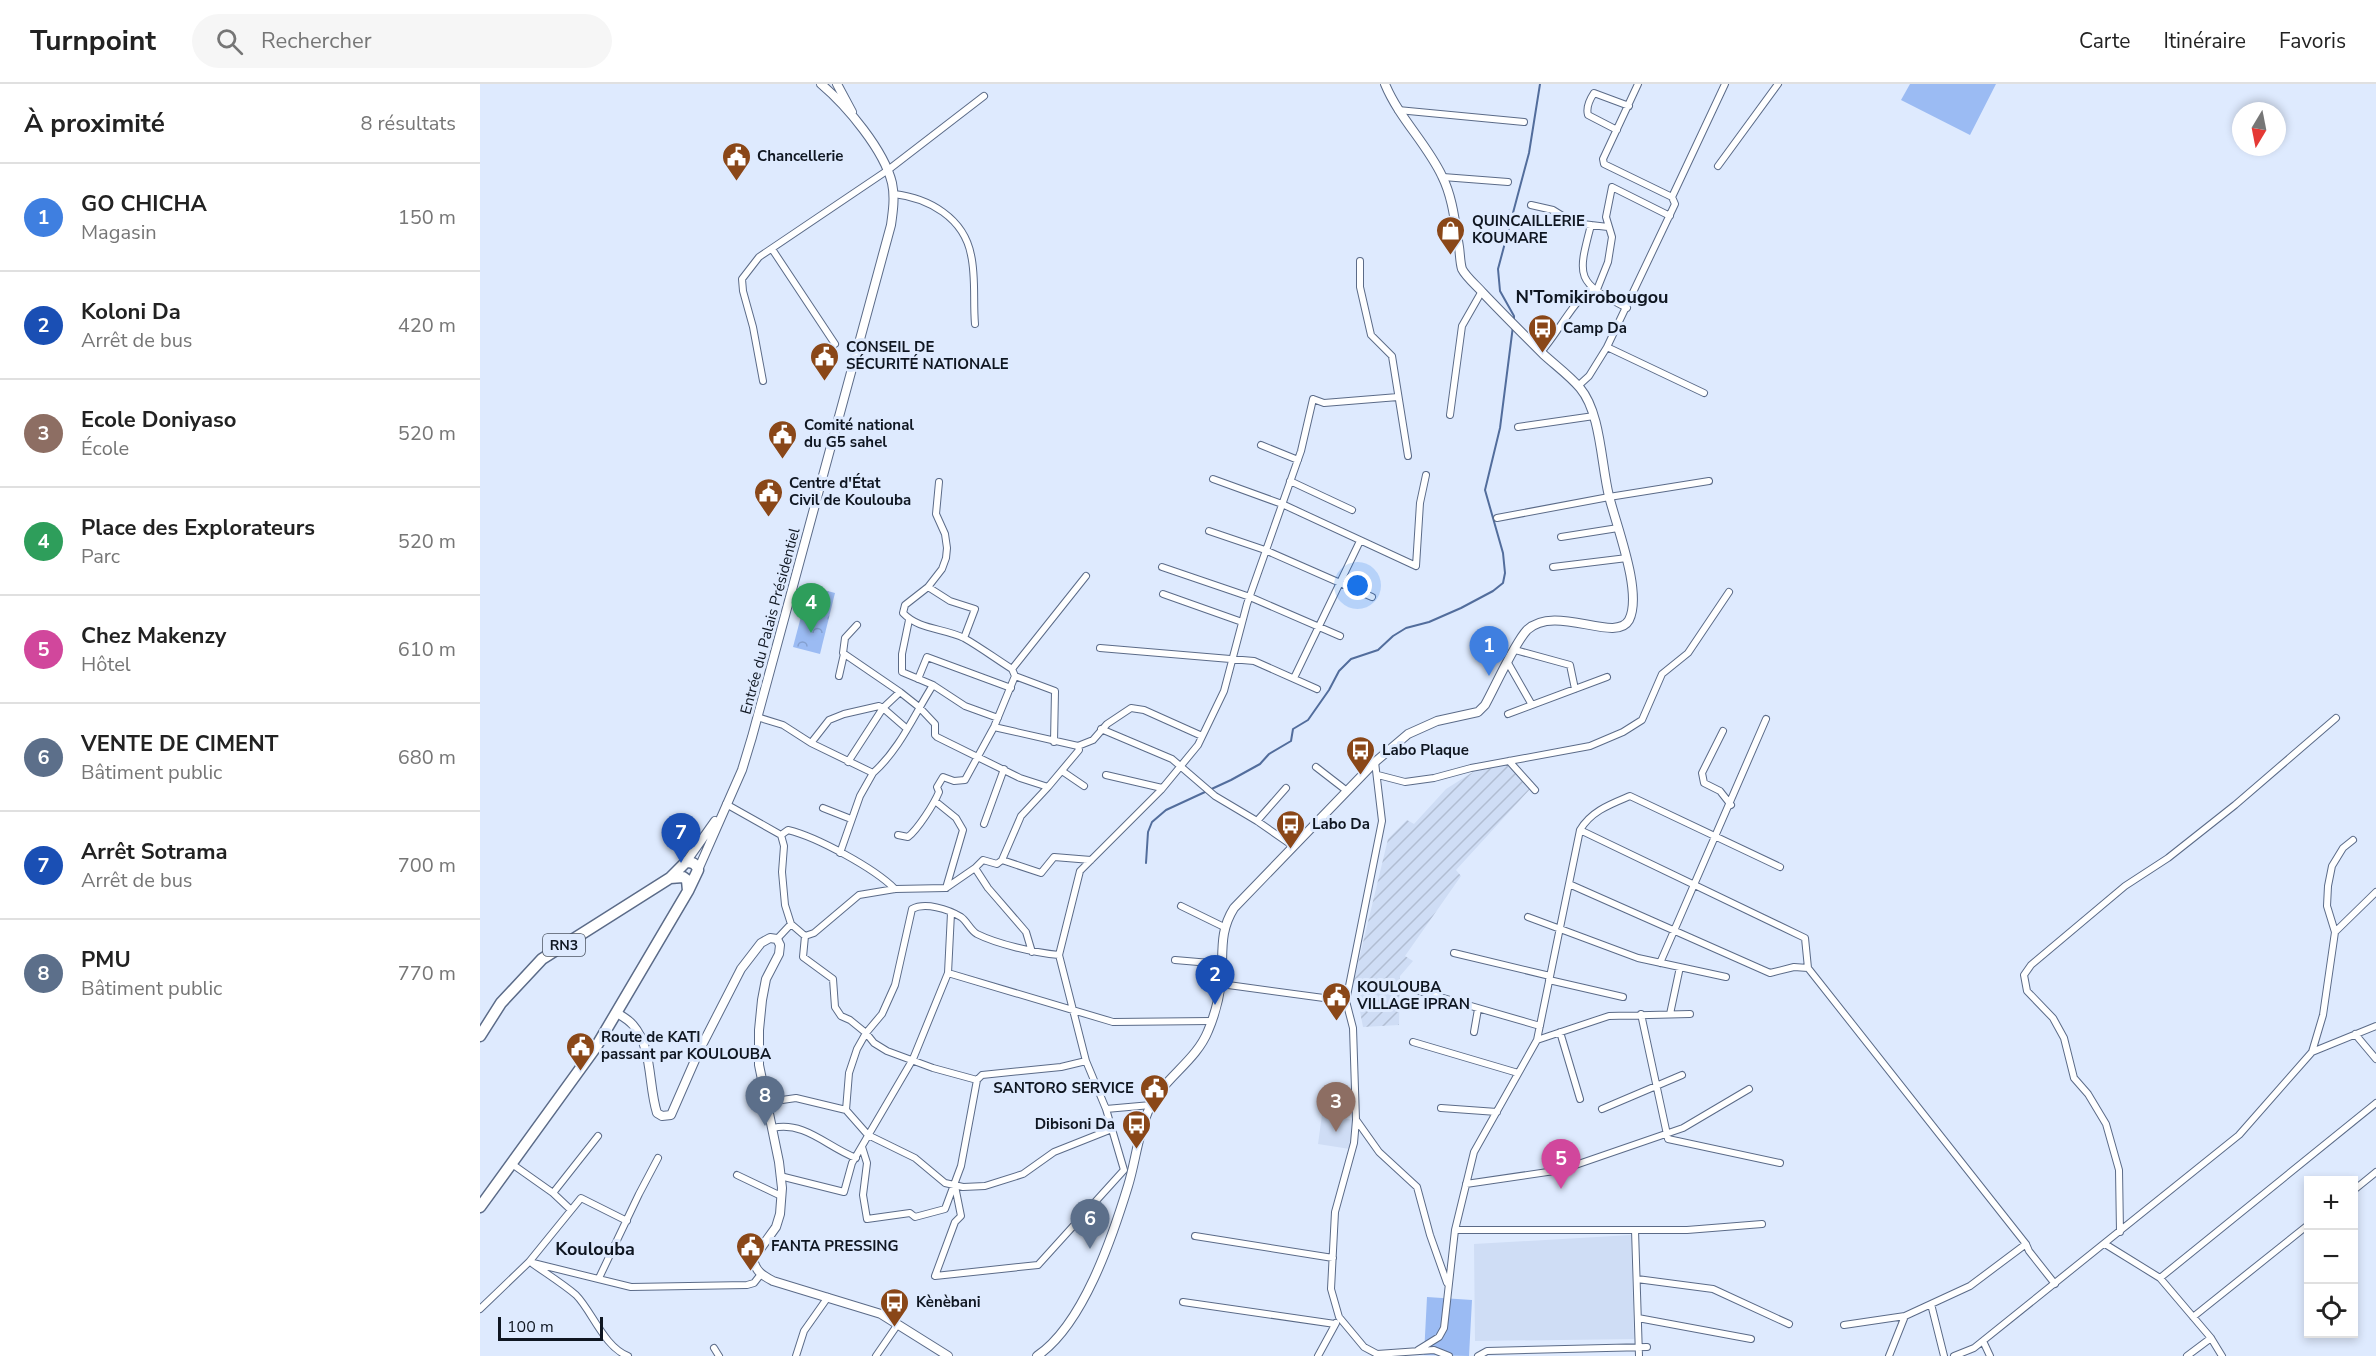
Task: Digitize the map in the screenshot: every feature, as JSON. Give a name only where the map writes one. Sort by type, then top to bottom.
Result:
[{"type":"highway","points":[[480,1207],[617,1013],[698,870],[695,864],[686,862]]},
{"type":"highway","name":"RN3","points":[[480,1036],[501,1002],[542,959],[669,878],[686,862]]},
{"type":"highway","points":[[669,878],[683,877],[687,880],[688,891]]},
{"type":"street","name":"Entrée du Palais Présidentiel","points":[[821,84],[861,128]]},
{"type":"street","name":"Entrée du Palais Présidentiel","points":[[698,870],[742,770],[891,225],[894,194],[888,170],[861,128],[837,84]]},
{"type":"street","points":[[1037,1356],[1048,1348],[1069,1325],[1103,1258],[1128,1185],[1143,1122],[1151,1105],[1160,1090],[1208,1032],[1221,984],[1224,927],[1234,908],[1375,762],[1408,734],[1421,727],[1478,712],[1485,705],[1528,630],[1551,621],[1567,619],[1605,628],[1621,628],[1628,622],[1632,604],[1627,558],[1609,497],[1594,416],[1588,400],[1578,386],[1509,321],[1463,270],[1454,212],[1443,177],[1398,110],[1385,84]]},
{"type":"street","points":[[1578,386],[1589,376],[1607,348],[1675,204],[1672,197],[1604,164],[1604,159],[1638,84]]},
{"type":"street","points":[[1672,197],[1725,84]]},
{"type":"street","points":[[1718,166],[1778,84]]},
{"type":"street","points":[[1617,130],[1587,115],[1586,111],[1594,93],[1629,106]]},
{"type":"street","points":[[763,381],[742,279],[759,257],[888,170],[984,96]]},
{"type":"street","points":[[1398,110],[1524,122]]},
{"type":"street","points":[[1443,177],[1508,182]]},
{"type":"street","points":[[1541,352],[1560,329],[1578,299],[1594,290],[1608,261],[1612,237],[1608,227],[1607,210],[1612,187],[1670,216]]},
{"type":"street","points":[[894,194],[921,200],[945,213],[963,230],[971,255],[975,324]]},
{"type":"street","points":[[1531,205],[1554,210],[1574,223],[1608,227]]},
{"type":"street","points":[[1591,225],[1581,264],[1594,290],[1627,308]]},
{"type":"street","points":[[772,249],[835,344]]},
{"type":"street","points":[[1360,261],[1360,287],[1371,335],[1392,356],[1408,456]]},
{"type":"street","points":[[1450,416],[1462,326],[1482,291]]},
{"type":"street","points":[[1607,348],[1704,393]]},
{"type":"street","points":[[955,1186],[961,1216],[955,1222],[935,1276],[1038,1266],[1124,1170],[1106,1109],[1086,1061],[1059,955],[1080,871],[1162,788],[1198,745],[1224,691],[1242,622],[1265,550],[1298,460],[1312,399],[1324,403],[1398,397]]},
{"type":"street","points":[[1518,427],[1594,416]]},
{"type":"street","points":[[1261,445],[1298,460]]},
{"type":"street","points":[[1213,479],[1282,504],[1416,566],[1420,503],[1426,474]]},
{"type":"street","points":[[1497,518],[1709,481]]},
{"type":"street","points":[[898,835],[908,837],[911,835],[935,801],[939,792],[937,787],[943,777],[954,781],[965,780],[994,727],[1015,676],[1012,669],[963,638],[909,620],[903,613],[905,605],[928,587],[942,569],[947,548],[945,534],[936,514],[939,482]]},
{"type":"street","points":[[1290,482],[1353,510]]},
{"type":"street","points":[[1561,537],[1618,528]]},
{"type":"street","points":[[1209,531],[1265,550],[1372,597]]},
{"type":"street","points":[[1294,678],[1360,541]]},
{"type":"street","points":[[1553,567],[1627,558]]},
{"type":"street","points":[[1162,567],[1250,597],[1340,636]]},
{"type":"street","points":[[1012,669],[1086,576]]},
{"type":"street","points":[[928,587],[950,601],[975,609],[963,638]]},
{"type":"street","points":[[1378,774],[1405,782],[1434,778],[1471,768],[1590,746],[1623,732],[1642,720],[1662,674],[1688,653],[1729,592]]},
{"type":"street","points":[[1163,594],[1242,622]]},
{"type":"street","points":[[909,620],[901,664],[902,672],[933,685],[965,706],[998,718]]},
{"type":"street","points":[[839,675],[845,638],[857,625]]},
{"type":"street","points":[[1100,648],[1254,661],[1317,689]]},
{"type":"street","points":[[1515,650],[1570,665],[1575,689]]},
{"type":"street","points":[[844,654],[920,706],[936,725],[934,731],[937,737],[1020,778],[1048,788]]},
{"type":"street","points":[[918,679],[927,657],[1011,688]]},
{"type":"street","points":[[1508,663],[1532,705]]},
{"type":"street","points":[[1015,676],[1054,691],[1054,741]]},
{"type":"street","points":[[1508,714],[1607,677]]},
{"type":"street","points":[[840,853],[860,796],[873,773],[888,759],[933,685]]},
{"type":"street","points":[[848,762],[883,708],[900,692]]},
{"type":"street","points":[[811,743],[829,720],[879,706],[906,728]]},
{"type":"street","points":[[994,727],[1078,746],[1093,740],[1101,729],[1123,711],[1131,708],[1144,710],[1202,736]]},
{"type":"street","points":[[757,717],[783,724],[811,743],[873,773]]},
{"type":"street","points":[[2120,1232],[2120,1170],[2106,1124],[2088,1094],[2074,1078],[2064,1038],[2053,1018],[2027,991],[2024,975],[2031,966],[2125,886],[2168,858],[2235,806],[2336,718]]},
{"type":"street","points":[[1660,963],[1731,805],[1766,719]]},
{"type":"street","points":[[1101,729],[1146,746],[1172,759],[1215,796],[1293,846]]},
{"type":"street","points":[[1723,730],[1702,773],[1704,783],[1720,791],[1731,805]]},
{"type":"street","points":[[806,936],[814,933],[859,895],[895,889],[946,888],[983,860],[997,864],[1002,860],[1020,816],[1048,788],[1079,750],[1078,746]]},
{"type":"street","points":[[1509,761],[1535,790]]},
{"type":"street","points":[[1375,762],[1382,821],[1346,1001],[1353,1028],[1356,1120],[1354,1143],[1335,1212],[1331,1289],[1339,1317],[1364,1347],[1377,1354],[1434,1350],[1449,1356]]},
{"type":"street","points":[[1316,767],[1347,791]]},
{"type":"street","points":[[984,824],[1004,769]]},
{"type":"street","points":[[1062,771],[1084,786]]},
{"type":"street","points":[[1106,775],[1162,788]]},
{"type":"street","points":[[1257,821],[1286,788]]},
{"type":"street","points":[[1418,1350],[1439,1337],[1444,1328],[1455,1230],[1474,1152],[1537,1040],[1580,830],[1587,818],[1630,796],[1780,867]]},
{"type":"street","points":[[935,801],[956,818],[963,830],[946,888]]},
{"type":"street","name":"Entrée du Palais Présidentiel","points":[[686,862],[724,807]]},
{"type":"street","points":[[724,807],[781,834]]},
{"type":"street","points":[[823,808],[851,819]]},
{"type":"street","points":[[781,834],[788,830],[803,833],[873,869],[895,889]]},
{"type":"street","points":[[1580,830],[1805,938],[1809,968],[2055,1284]]},
{"type":"street","points":[[781,834],[784,846],[782,872],[785,905],[791,924],[806,936]]},
{"type":"street","points":[[1954,1356],[1974,1348],[2239,1135],[2312,1052],[2323,1015],[2335,932],[2327,906],[2328,886],[2332,866],[2343,848],[2353,840]]},
{"type":"street","points":[[1002,860],[1041,873],[1054,857],[1091,860]]},
{"type":"street","points":[[975,868],[988,888],[1026,932],[1032,952]]},
{"type":"street","points":[[1569,884],[1770,973],[1794,967],[1809,968]]},
{"type":"street","points":[[2335,932],[2376,892]]},
{"type":"street","points":[[846,1110],[849,1073],[857,1049],[866,1033],[882,1014],[895,985],[912,909],[920,905],[933,906],[962,917],[975,933],[1032,952],[1059,955]]},
{"type":"street","points":[[1181,906],[1224,927]]},
{"type":"street","points":[[780,1176],[844,1192],[852,1163],[913,1059],[948,973],[951,914]]},
{"type":"street","points":[[1528,917],[1638,958],[1726,977]]},
{"type":"street","points":[[777,939],[791,924]]},
{"type":"street","points":[[806,936],[803,957],[833,979],[835,1007],[841,1016],[850,1020],[874,1043],[887,1051],[933,1068],[977,1080]]},
{"type":"street","points":[[617,1013],[633,1024],[640,1037],[647,1056],[657,1113],[662,1116],[671,1115],[699,1051],[741,969],[761,943],[770,938],[777,939]]},
{"type":"street","points":[[777,939],[780,945],[779,954],[766,979],[759,1030],[759,1065],[773,1128],[780,1176],[780,1214],[776,1227],[753,1259],[755,1268],[760,1274],[773,1281],[880,1314],[948,1356]]},
{"type":"street","points":[[1454,953],[1623,997]]},
{"type":"street","points":[[1175,960],[1222,964]]},
{"type":"street","points":[[1670,1014],[1680,967]]},
{"type":"street","points":[[948,973],[1113,1022],[1211,1020]]},
{"type":"street","points":[[1221,984],[1346,1001]]},
{"type":"street","points":[[1419,991],[1540,1026]]},
{"type":"street","points":[[1474,1032],[1478,1009]]},
{"type":"street","points":[[1641,1014],[1668,1139],[1780,1163]]},
{"type":"street","points":[[1537,1040],[1610,1016],[1690,1014]]},
{"type":"street","points":[[2312,1052],[2376,1026]]},
{"type":"street","points":[[1560,1032],[1580,1099]]},
{"type":"street","points":[[2355,1034],[2376,1059]]},
{"type":"street","points":[[1413,1042],[1518,1073]]},
{"type":"street","points":[[862,1148],[867,1163],[863,1195],[867,1219],[910,1213],[915,1217],[945,1209],[955,1186],[977,1080],[982,1075],[1062,1067],[1086,1061]]},
{"type":"street","points":[[1602,1109],[1682,1076]]},
{"type":"street","points":[[1466,1184],[1561,1170],[1683,1128],[1749,1089]]},
{"type":"street","points":[[768,1102],[796,1098],[846,1110],[868,1135],[915,1158],[945,1183],[955,1186],[985,1186],[1023,1174],[1054,1152],[1112,1129]]},
{"type":"street","points":[[2160,1278],[2376,1103]]},
{"type":"street","points":[[1106,1109],[1151,1105]]},
{"type":"street","points":[[1441,1108],[1497,1112]]},
{"type":"street","points":[[1356,1120],[1379,1152],[1417,1187],[1430,1235],[1448,1285]]},
{"type":"street","points":[[773,1128],[785,1125],[803,1129],[841,1152],[856,1158]]},
{"type":"street","points":[[553,1193],[598,1136]]},
{"type":"street","points":[[599,1278],[658,1158]]},
{"type":"street","points":[[512,1164],[553,1193],[571,1210]]},
{"type":"street","points":[[2358,1187],[2376,1172]]},
{"type":"street","points":[[737,1175],[781,1196]]},
{"type":"street","points":[[480,1309],[529,1262],[578,1200],[585,1198],[627,1221]]},
{"type":"street","points":[[1455,1230],[1687,1230],[1762,1224]]},
{"type":"street","points":[[2193,1317],[2304,1228]]},
{"type":"street","points":[[1635,1230],[1638,1356]]},
{"type":"street","points":[[1195,1236],[1333,1258]]},
{"type":"street","points":[[1844,1325],[1905,1316],[1971,1286],[2026,1244]]},
{"type":"street","points":[[2105,1244],[2160,1278],[2211,1338],[2222,1356]]},
{"type":"street","points":[[529,1262],[632,1287],[747,1285],[754,1283],[760,1274]]},
{"type":"street","points":[[529,1262],[576,1296],[597,1328],[619,1353],[628,1356]]},
{"type":"street","points":[[1637,1279],[1713,1288],[1789,1324]]},
{"type":"street","points":[[796,1356],[804,1331],[828,1297]]},
{"type":"street","points":[[1183,1302],[1335,1324]]},
{"type":"street","points":[[1931,1304],[1944,1356]]},
{"type":"street","points":[[1889,1356],[1905,1316]]},
{"type":"street","points":[[1318,1356],[1339,1317]]},
{"type":"street","points":[[1638,1318],[1751,1339]]},
{"type":"street","points":[[876,1356],[898,1324]]},
{"type":"street","points":[[2187,1356],[2211,1338]]},
{"type":"street","points":[[1983,1341],[1989,1356]]},
{"type":"street","points":[[932,1346],[935,1356]]},
{"type":"street","points":[[714,1347],[719,1356]]},
{"type":"street","points":[[1478,1356],[1487,1351],[1647,1347]]},
{"type":"shaded area","points":[[1507,765],[1531,788],[1456,870],[1461,876],[1405,956],[1413,961],[1400,976],[1399,1025],[1363,1027],[1354,980],[1388,839],[1407,820],[1414,824],[1446,789],[1473,772]]},
{"type":"shaded area","points":[[1322,1115],[1355,1120],[1350,1149],[1318,1144]]},
{"type":"shaded area","points":[[1631,1235],[1634,1339],[1475,1341],[1474,1244]]},
{"type":"green space","points":[[1910,84],[1996,84],[1970,135],[1901,100]]},
{"type":"green space","points":[[809,586],[835,593],[820,654],[793,647]]},
{"type":"green space","points":[[1427,1297],[1472,1300],[1469,1356],[1424,1355]]},
{"type":"waterway","points":[[1514,321],[1514,316],[1500,291],[1498,269],[1529,153],[1540,84]]},
{"type":"waterway","points":[[1146,863],[1148,832],[1152,822],[1166,810],[1260,764],[1269,754],[1291,741],[1293,729],[1308,720],[1339,671],[1351,659],[1378,650],[1406,628],[1429,622],[1461,608],[1503,583],[1505,573],[1503,553],[1485,490],[1500,428],[1513,326]]},
{"type":"place","name":"Chancellerie","points":[[736,182]]},
{"type":"place","name":"QUINCAILLERIE KOUMARE","points":[[1451,256]]},
{"type":"place","name":"Camp Da","points":[[1542,354]]},
{"type":"place","name":"CONSEIL DE SÉCURITÉ NATIONALE","points":[[825,382]]},
{"type":"place","name":"Comité national du G5 sahel","points":[[783,460]]},
{"type":"place","name":"Centre d'État Civil de Koulouba","points":[[768,518]]},
{"type":"place","name":"Place des Explorateurs","points":[[811,633]]},
{"type":"place","name":"GO CHICHA","points":[[1489,676]]},
{"type":"place","name":"Labo Plaque","points":[[1361,776]]},
{"type":"place","name":"Labo Da","points":[[1291,850]]},
{"type":"place","name":"Arrêt Sotrama","points":[[681,863]]},
{"type":"place","name":"Koloni Da","points":[[1215,1005]]},
{"type":"place","name":"KOULOUBA VILLAGE IPRAN","points":[[1336,1022]]},
{"type":"place","name":"Route de KATI passant par KOULOUBA","points":[[580,1072]]},
{"type":"place","name":"SANTORO SERVICE","points":[[1155,1114]]},
{"type":"place","name":"PMU","points":[[765,1126]]},
{"type":"place","name":"Ecole Doniyaso","points":[[1336,1132]]},
{"type":"place","name":"Dibisoni Da","points":[[1136,1150]]},
{"type":"place","name":"Chez Makenzy","points":[[1561,1189]]},
{"type":"place","name":"VENTE DE CIMENT","points":[[1090,1249]]},
{"type":"place","name":"FANTA PRESSING","points":[[750,1272]]},
{"type":"place","name":"Kènèbani","points":[[895,1328]]},
{"type":"district","name":"N'Tomikirobougou","points":[[1592,297]]},
{"type":"district","name":"Koulouba","points":[[595,1249]]}]
